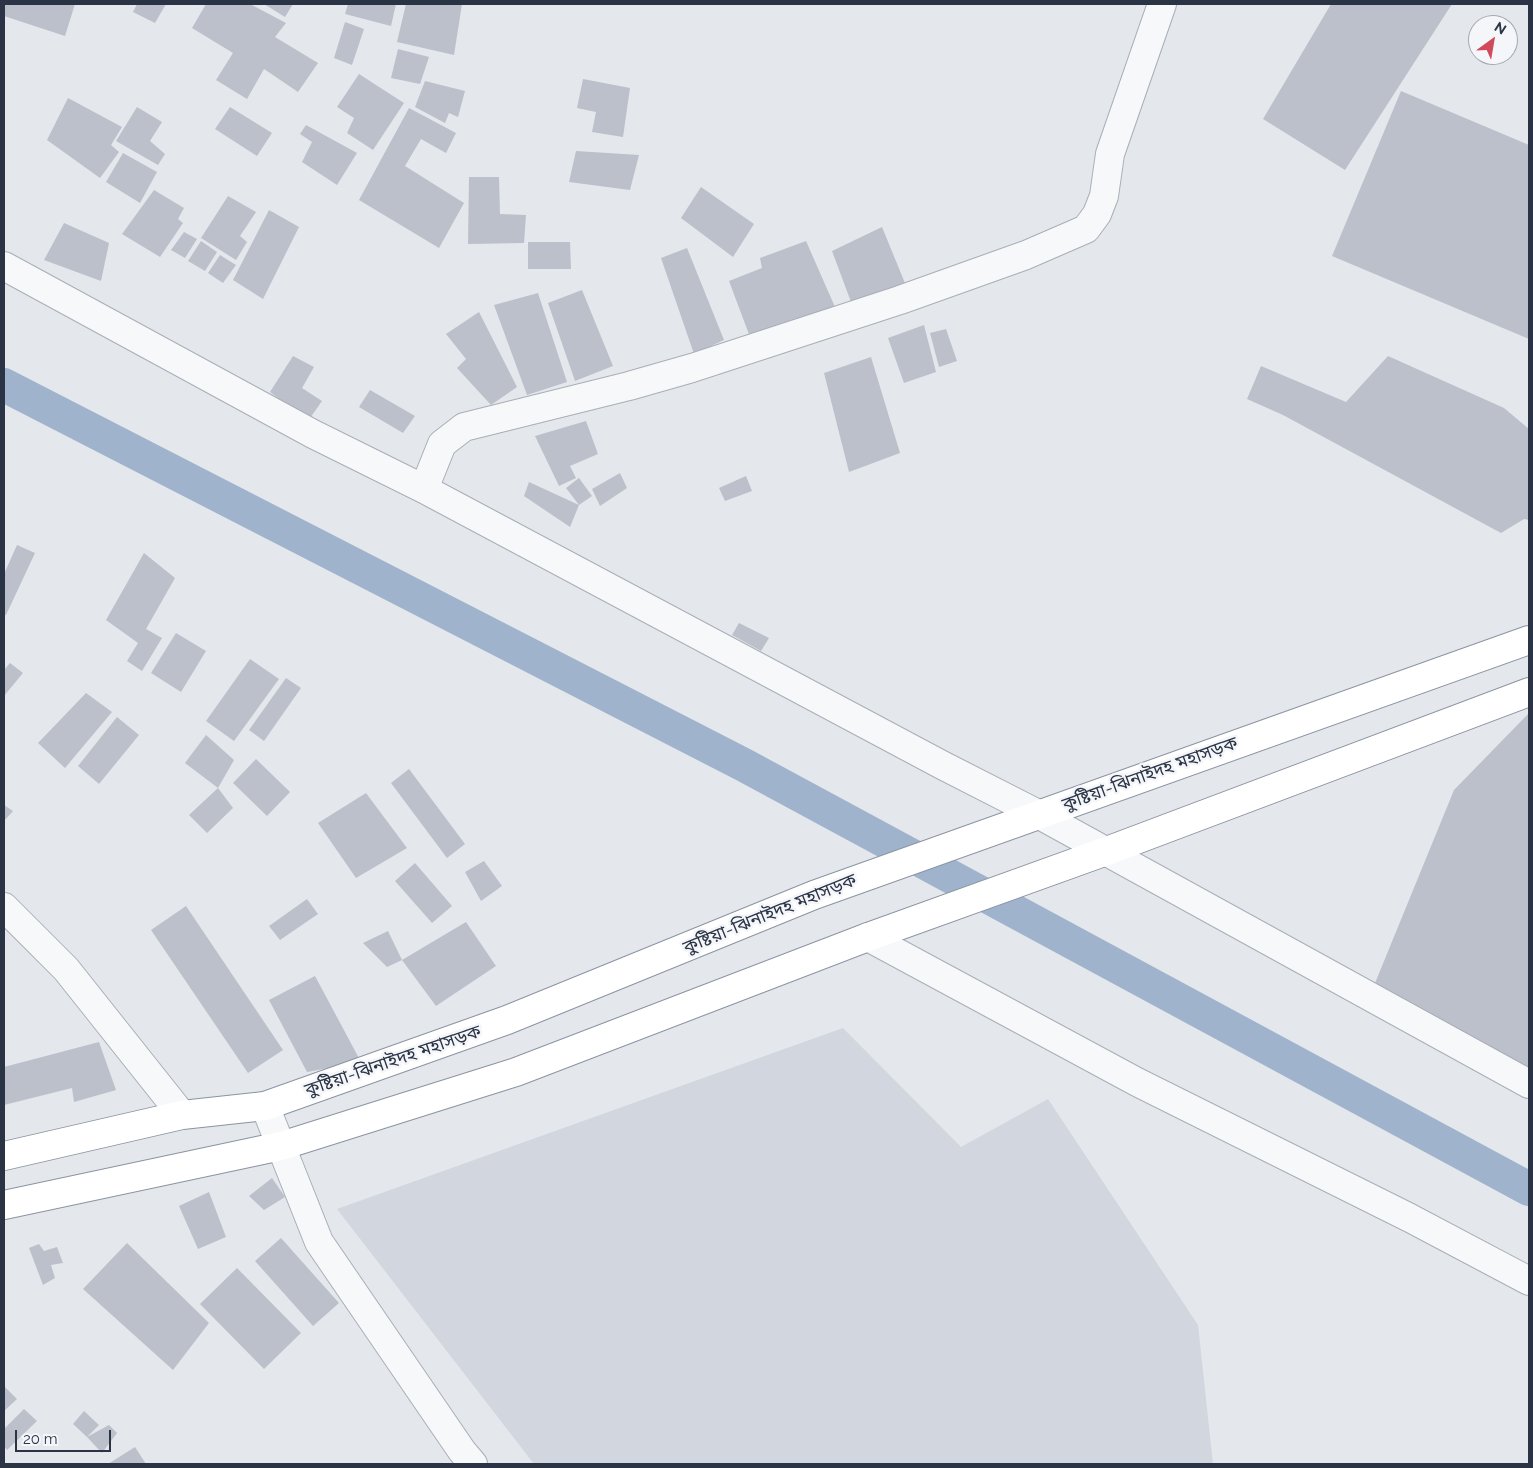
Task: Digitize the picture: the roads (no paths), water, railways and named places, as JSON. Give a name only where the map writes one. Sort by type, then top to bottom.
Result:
[{"type":"highway","name":"কুষ্টিয়া-ঝিনাইদহ মহাসড়ক","points":[[4,1156],[182,1115],[265,1106],[507,1020],[814,895],[1529,640]]},
{"type":"highway","points":[[4,1205],[281,1146],[516,1072],[874,935],[1061,868],[1529,692]]},
{"type":"street","points":[[424,489],[442,444],[464,427],[630,386],[692,368],[900,300],[1026,255],[1086,229],[1097,214],[1104,196],[1110,154],[1162,4]]},
{"type":"street","points":[[4,266],[313,434],[424,489],[942,765],[1038,814],[1529,1084]]},
{"type":"street","points":[[4,907],[66,968],[182,1115]]},
{"type":"street","points":[[874,935],[1137,1082],[1410,1218],[1529,1281]]},
{"type":"street","points":[[265,1106],[319,1242],[462,1451],[473,1464]]},
{"type":"waterway","points":[[4,385],[744,765],[1529,1189]]}]
